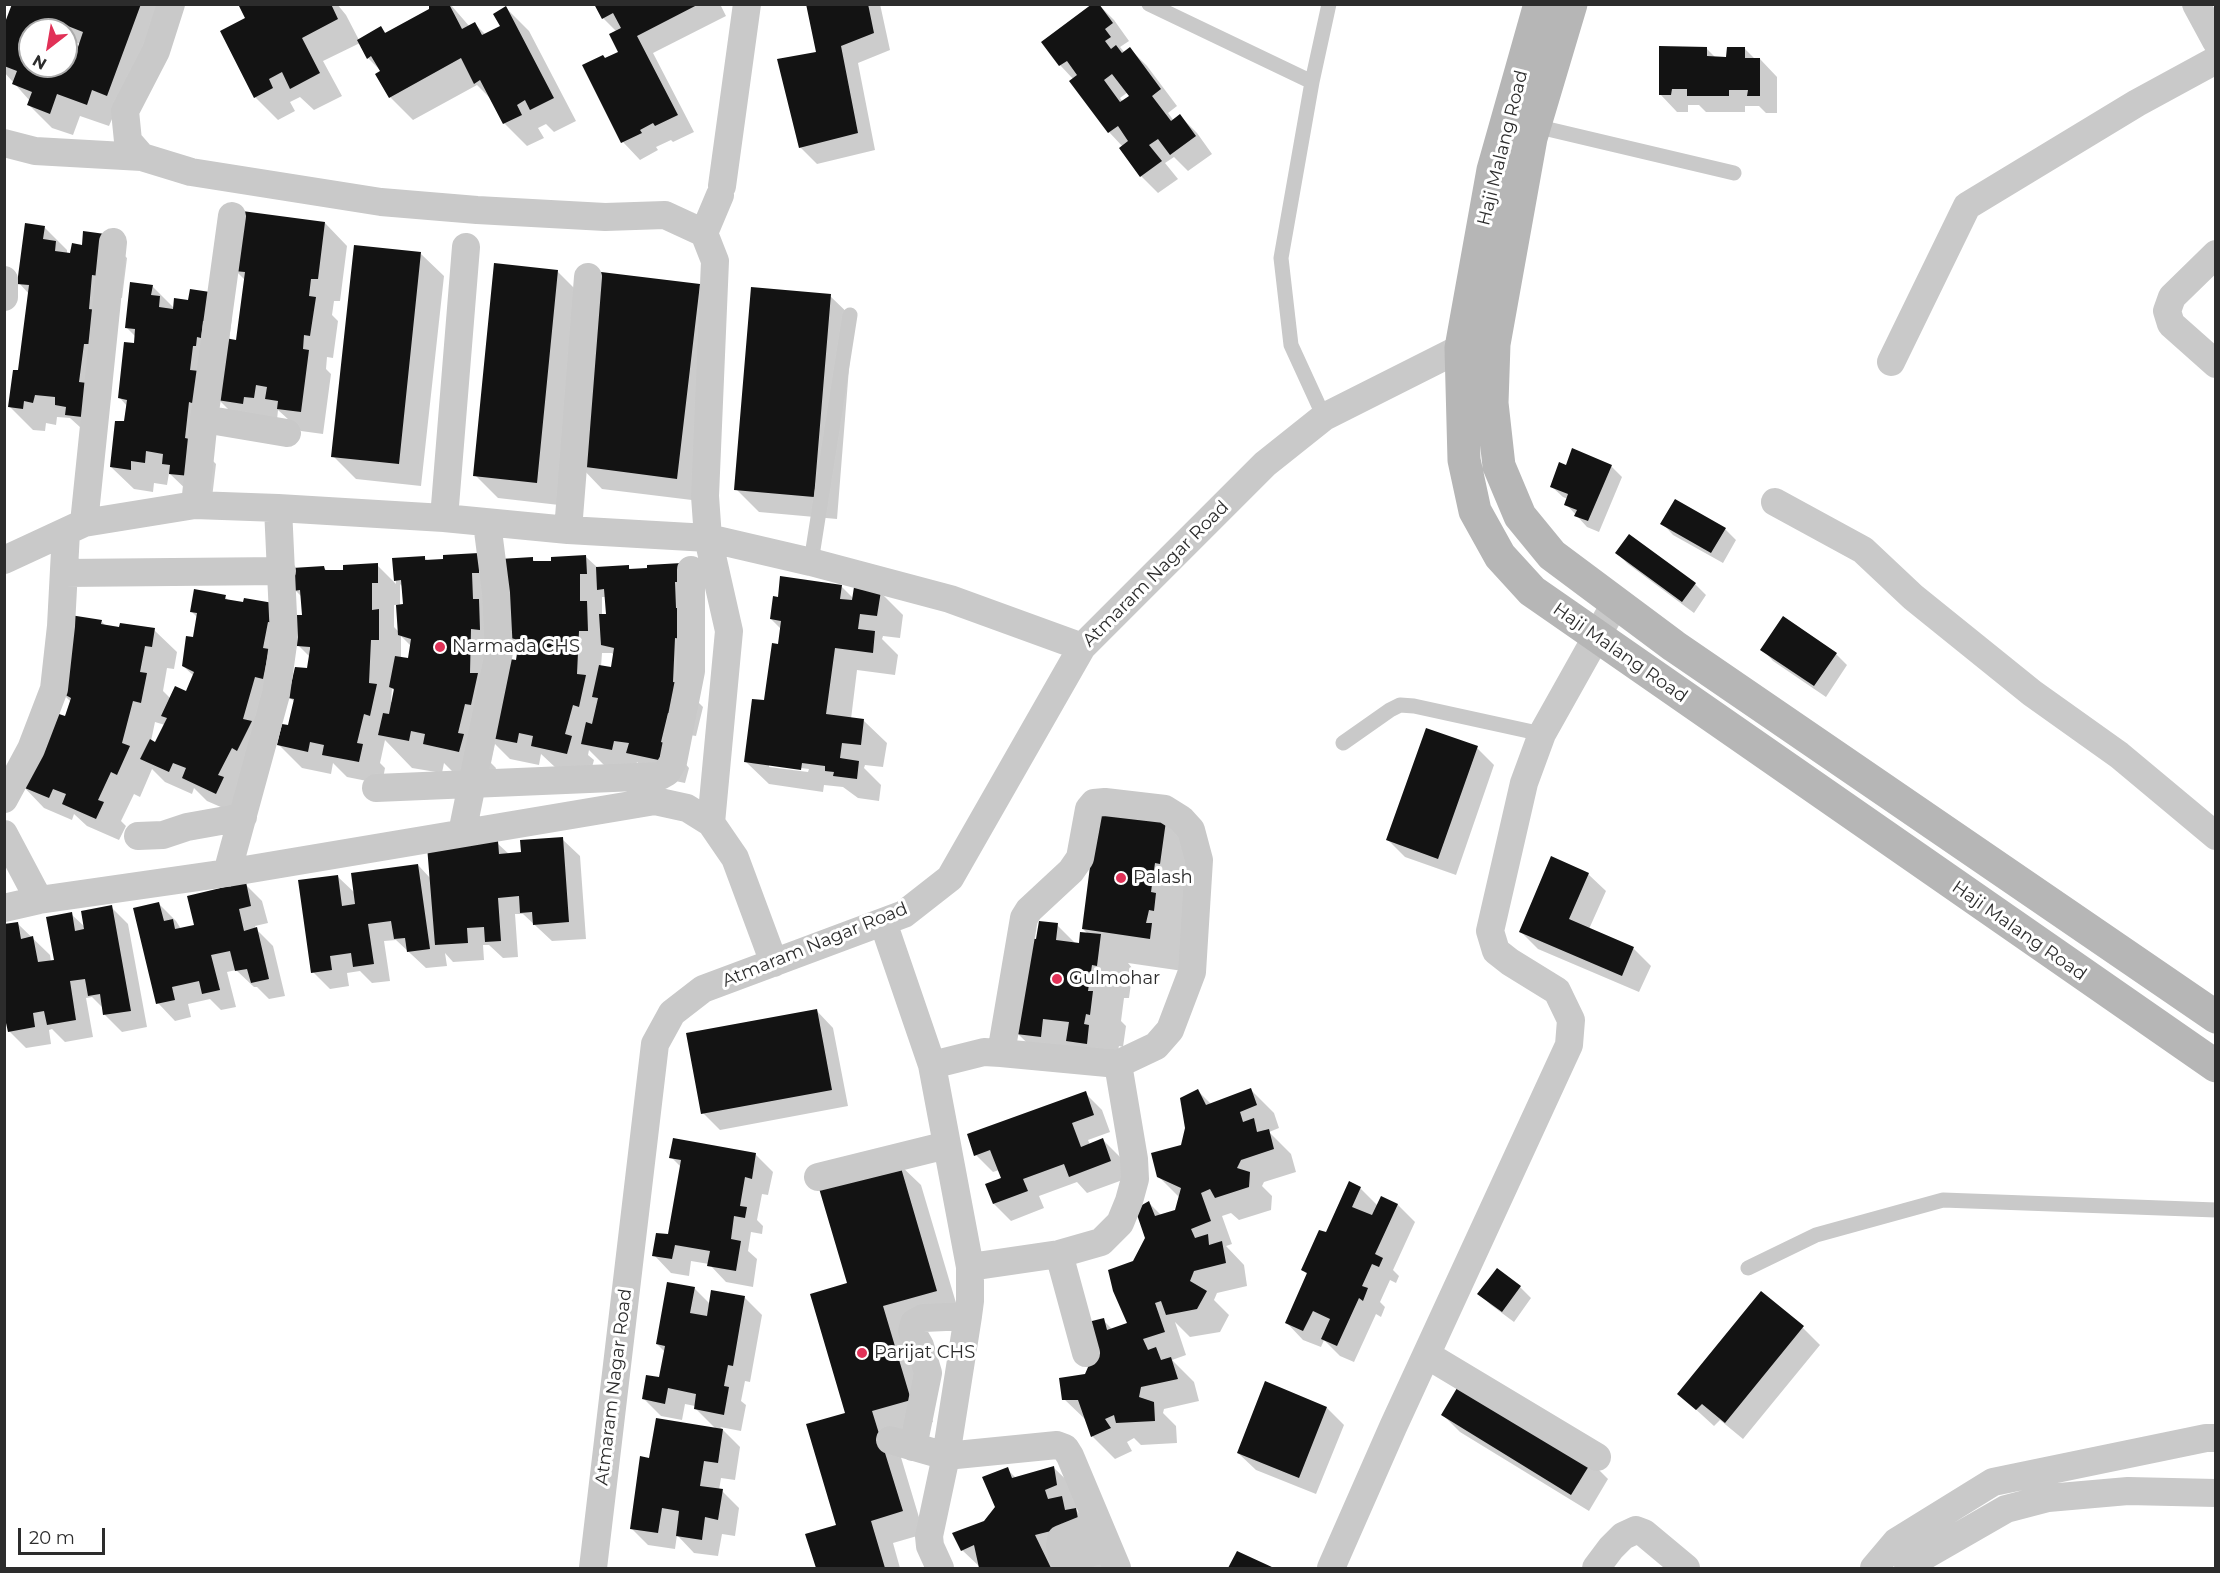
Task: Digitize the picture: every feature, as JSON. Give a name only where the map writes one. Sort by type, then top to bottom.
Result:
[{"type":"main road","name":"Haji Malang Road","points":[[1540,4],[1521,121],[1494,344],[1492,403],[1499,466],[1520,516],[1552,555],[1674,646],[2216,1017]]},
{"type":"main road","name":"Haji Malang Road","points":[[1571,4],[1521,121],[1493,170],[1461,348],[1464,460],[1474,511],[1500,556],[1532,591],[2216,1066]]},
{"type":"main road","points":[[2153,1023],[2176,991]]},
{"type":"street","points":[[142,157],[128,141],[125,111],[156,51],[171,4]]},
{"type":"street","points":[[704,233],[721,190],[747,4]]},
{"type":"street","points":[[2196,4],[2216,41]]},
{"type":"street","points":[[1891,362],[1967,206],[2137,103],[2216,60]]},
{"type":"street","points":[[4,143],[35,151],[142,157],[191,172],[381,202],[605,217],[665,215],[704,233],[716,261],[705,496],[708,538],[729,631],[711,823]]},
{"type":"street","points":[[195,505],[204,419],[232,216]]},
{"type":"street","points":[[4,799],[31,749],[54,689],[62,626],[64,573],[75,528],[113,242]]},
{"type":"street","points":[[444,518],[466,247]]},
{"type":"street","points":[[2216,254],[2172,297],[2167,311],[2171,324],[2216,364]]},
{"type":"street","points":[[568,530],[588,277]]},
{"type":"street","points":[[4,280],[4,297]]},
{"type":"street","name":"Atmaram Nagar Road","points":[[593,1569],[655,1044],[672,1014],[703,990],[904,914],[950,878],[1082,647],[1265,464],[1324,417],[1461,348],[1494,344]]},
{"type":"street","points":[[204,419],[287,433]]},
{"type":"street","points":[[1775,502],[1863,550],[1913,597],[2032,693],[2119,755],[2216,836]]},
{"type":"street","points":[[4,560],[75,528],[195,505],[444,518],[568,530],[708,538],[811,562],[950,599],[1082,647]]},
{"type":"street","points":[[227,873],[276,694],[284,637],[278,508]]},
{"type":"street","points":[[462,833],[499,652],[496,593],[487,523]]},
{"type":"street","points":[[376,788],[660,776],[667,772],[673,762],[691,671],[691,570]]},
{"type":"street","points":[[64,573],[282,571]]},
{"type":"street","points":[[1331,1569],[1569,1045],[1571,1020],[1557,991],[1510,963],[1497,951],[1490,931],[1524,783],[1542,734],[1616,602]]},
{"type":"street","points":[[691,671],[725,676]]},
{"type":"street","points":[[4,908],[39,900],[227,873],[655,801],[687,808],[711,823],[735,858],[774,963]]},
{"type":"street","points":[[932,1065],[984,1052],[1118,1064],[1156,1046],[1170,1030],[1192,972],[1199,860],[1191,830],[1173,813],[1165,809],[1105,801],[1094,803],[1089,809],[1080,858],[1071,871],[1029,910],[1024,918],[1001,1053]]},
{"type":"street","points":[[138,836],[163,836],[187,827],[243,818]]},
{"type":"street","points":[[4,834],[39,900]]},
{"type":"street","points":[[883,922],[932,1065],[970,1267],[968,1316],[946,1456],[929,1536],[930,1546],[940,1569]]},
{"type":"street","points":[[970,1267],[1059,1254],[1101,1242],[1120,1223],[1135,1179],[1134,1159],[1118,1064]]},
{"type":"street","points":[[818,1177],[947,1145]]},
{"type":"street","points":[[1059,1254],[1086,1353]]},
{"type":"street","points":[[968,1316],[923,1318],[914,1323],[912,1332],[920,1346],[928,1374],[901,1444],[946,1456],[1057,1445],[1065,1448],[1108,1547]]},
{"type":"street","points":[[1427,1355],[1597,1457]]},
{"type":"street","points":[[1906,1558],[1993,1482],[2206,1438],[2216,1438]]},
{"type":"street","points":[[1874,1569],[1906,1558],[2006,1509],[2048,1498],[2128,1491],[2216,1493]]},
{"type":"street","points":[[1596,1569],[1623,1536],[1636,1530],[1644,1533],[1686,1569]]},
{"type":"lane","points":[[1149,4],[1312,82]]},
{"type":"lane","points":[[1324,417],[1291,345],[1281,258],[1312,82],[1329,4]]},
{"type":"lane","points":[[1521,121],[1734,173]]},
{"type":"lane","points":[[811,562],[850,315]]},
{"type":"lane","points":[[1343,743],[1400,705],[1414,706],[1542,734]]},
{"type":"lane","points":[[1748,1268],[1816,1235],[1942,1200],[2216,1210]]},
{"type":"building","points":[[12,4],[141,4],[107,96],[92,90],[87,105],[57,94],[50,114],[27,105],[32,92],[12,84],[17,71],[4,66],[4,25]]},
{"type":"building","points":[[238,4],[331,4],[338,19],[302,38],[320,73],[290,89],[282,72],[269,79],[273,88],[254,98],[220,31],[245,18]]},
{"type":"building","points":[[429,4],[449,4],[462,29],[475,22],[482,35],[500,26],[493,14],[506,6],[554,98],[530,110],[525,100],[517,105],[522,115],[503,124],[480,80],[474,84],[461,58],[389,98],[375,74],[380,71],[371,56],[367,59],[357,40],[381,26],[385,33],[429,9]]},
{"type":"building","points":[[594,4],[699,4],[637,36],[678,115],[655,126],[653,123],[640,130],[642,133],[621,143],[582,65],[603,55],[605,58],[618,52],[609,34],[621,28],[613,13],[602,19]]},
{"type":"building","points":[[806,4],[868,4],[874,33],[841,46],[858,133],[799,148],[777,59],[816,52]]},
{"type":"building","points":[[1092,4],[1099,4],[1113,23],[1105,29],[1111,37],[1105,41],[1111,49],[1116,45],[1122,53],[1130,47],[1161,89],[1152,96],[1171,121],[1180,114],[1196,136],[1170,155],[1158,139],[1149,145],[1162,161],[1140,177],[1119,148],[1128,141],[1118,126],[1108,133],[1069,81],[1077,75],[1067,61],[1059,66],[1041,42]],"holes":[[[1112,74],[1129,96],[1120,102],[1104,80]]]},
{"type":"building","points":[[1659,46],[1707,47],[1707,56],[1726,57],[1727,47],[1745,47],[1745,58],[1760,58],[1760,96],[1747,96],[1748,90],[1729,90],[1729,96],[1687,96],[1687,89],[1672,89],[1671,95],[1659,95]]},
{"type":"building","points":[[242,211],[325,222],[318,279],[311,279],[309,296],[316,297],[310,336],[304,335],[303,349],[309,350],[301,412],[277,409],[278,401],[265,399],[267,387],[256,385],[254,398],[244,397],[243,404],[217,400],[225,338],[236,340],[245,272],[234,271]]},
{"type":"building","points":[[25,223],[45,226],[43,239],[56,241],[55,251],[70,253],[72,243],[82,245],[83,231],[105,234],[99,276],[92,275],[89,309],[96,310],[91,344],[84,344],[79,382],[87,383],[82,417],[65,415],[66,407],[55,405],[55,397],[35,395],[33,403],[24,401],[23,409],[8,407],[13,370],[18,370],[29,285],[17,284]]},
{"type":"building","points":[[354,245],[421,252],[399,464],[331,457]]},
{"type":"building","points":[[494,263],[558,270],[537,483],[473,476]]},
{"type":"building","points":[[601,272],[700,284],[677,479],[578,466]]},
{"type":"building","points":[[130,282],[153,285],[151,295],[160,296],[159,307],[173,309],[174,298],[188,300],[190,289],[210,292],[207,322],[203,321],[201,338],[197,337],[196,346],[193,346],[190,370],[199,371],[195,404],[189,402],[185,438],[194,440],[190,476],[169,474],[170,465],[162,464],[163,454],[146,451],[145,463],[131,461],[131,470],[110,467],[115,421],[124,421],[127,400],[118,398],[124,342],[134,343],[135,329],[125,328]]},
{"type":"building","points":[[751,287],[831,294],[814,497],[734,490]]},
{"type":"building","points":[[1572,448],[1612,465],[1588,521],[1574,516],[1577,510],[1564,505],[1568,494],[1550,487],[1559,462],[1566,465]]},
{"type":"building","points":[[1675,499],[1726,528],[1711,553],[1660,524]]},
{"type":"building","points":[[1629,534],[1696,583],[1682,602],[1615,553]]},
{"type":"building","name":"Narmada CHS","points":[[479,553],[479,573],[472,573],[473,599],[479,599],[480,630],[471,629],[470,673],[478,673],[471,705],[465,704],[458,733],[464,734],[459,752],[423,744],[425,734],[411,731],[409,741],[378,735],[383,713],[389,714],[394,689],[389,687],[395,656],[408,658],[411,639],[398,635],[396,605],[403,604],[401,580],[394,581],[392,558],[425,556],[425,560],[443,559],[443,555]]},
{"type":"building","points":[[586,555],[587,574],[580,574],[580,601],[587,601],[588,631],[579,631],[577,674],[586,675],[579,707],[573,705],[565,734],[572,736],[567,754],[531,746],[533,736],[519,733],[517,743],[486,737],[503,658],[516,660],[519,640],[506,637],[500,559],[533,557],[533,561],[551,561],[551,557]]},
{"type":"building","points":[[378,563],[378,583],[372,583],[372,610],[379,609],[379,640],[371,640],[369,683],[377,684],[370,716],[364,714],[357,743],[363,744],[359,762],[322,755],[324,745],[310,742],[308,752],[277,745],[282,724],[288,725],[294,699],[288,698],[295,667],[307,668],[310,649],[310,647],[297,646],[295,615],[302,615],[300,590],[293,591],[292,568],[324,566],[325,570],[343,570],[343,565]]},
{"type":"building","points":[[682,563],[682,582],[675,582],[676,608],[682,608],[683,639],[675,638],[673,682],[681,683],[674,714],[668,713],[661,742],[667,744],[663,761],[626,753],[629,743],[614,741],[612,750],[581,744],[586,722],[592,724],[598,698],[592,697],[599,665],[611,667],[614,648],[601,645],[599,614],[606,614],[604,589],[597,590],[596,567],[629,565],[629,569],[647,568],[647,565]]},
{"type":"building","points":[[780,576],[842,585],[840,599],[852,600],[854,587],[881,591],[877,616],[860,614],[858,629],[875,631],[873,653],[835,648],[826,714],[864,719],[861,745],[842,743],[840,758],[859,761],[857,779],[833,776],[834,772],[825,771],[825,766],[802,763],[801,770],[744,762],[752,699],[764,700],[772,643],[778,644],[781,621],[770,619],[773,596],[778,597]]},
{"type":"building","points":[[194,589],[226,595],[225,599],[243,602],[244,598],[279,604],[275,623],[268,622],[263,648],[269,649],[263,679],[255,677],[243,719],[252,721],[237,751],[232,748],[218,775],[224,777],[216,794],[182,778],[186,768],[173,763],[169,772],[140,759],[150,739],[155,742],[167,718],[161,716],[175,686],[186,691],[194,672],[182,666],[186,636],[193,637],[197,613],[190,612]]},
{"type":"building","points":[[70,615],[102,620],[101,624],[119,627],[120,623],[155,628],[152,647],[145,646],[140,672],[147,673],[141,703],[133,701],[122,743],[130,746],[117,775],[111,772],[98,800],[104,802],[96,819],[62,804],[66,794],[53,789],[49,798],[20,786],[53,712],[65,716],[71,698],[60,692]]},
{"type":"building","points":[[1783,616],[1837,653],[1814,686],[1760,650]]},
{"type":"building","points":[[1426,728],[1478,746],[1438,859],[1386,840]]},
{"type":"building","name":"Palash","points":[[1097,812],[1166,821],[1160,864],[1155,863],[1151,892],[1156,893],[1154,911],[1149,910],[1146,923],[1152,923],[1150,939],[1082,929]]},
{"type":"building","points":[[563,837],[569,922],[533,925],[532,912],[520,913],[519,896],[498,898],[501,941],[485,942],[484,927],[467,928],[468,943],[435,945],[427,846],[498,841],[499,854],[521,852],[520,840]]},
{"type":"building","points":[[1551,856],[1589,873],[1569,919],[1634,947],[1622,976],[1519,932]]},
{"type":"building","points":[[418,864],[430,949],[407,952],[405,938],[394,939],[391,921],[368,924],[374,964],[353,967],[351,953],[330,956],[332,970],[311,973],[298,880],[338,875],[342,906],[355,904],[351,873]]},
{"type":"building","points":[[246,882],[251,906],[239,909],[244,931],[257,927],[269,979],[251,983],[247,969],[235,971],[230,951],[211,955],[220,990],[202,994],[199,981],[172,987],[175,1000],[156,1004],[133,908],[159,902],[164,921],[173,919],[175,929],[194,925],[187,896]]},
{"type":"building","points":[[112,905],[131,1011],[103,1015],[100,994],[88,996],[85,979],[70,981],[76,1020],[47,1025],[44,1011],[33,1013],[35,1027],[8,1032],[4,1014],[4,924],[18,922],[21,939],[33,936],[38,962],[54,960],[46,917],[72,912],[75,931],[84,929],[81,911]]},
{"type":"building","name":"Gulmohar","points":[[1039,921],[1058,923],[1056,940],[1079,943],[1080,932],[1101,934],[1097,966],[1092,965],[1088,991],[1093,991],[1090,1015],[1086,1014],[1084,1024],[1089,1025],[1087,1044],[1066,1041],[1069,1022],[1043,1019],[1041,1037],[1016,1034],[1029,938],[1036,939]]},
{"type":"building","points":[[817,1009],[832,1090],[701,1114],[686,1033]]},
{"type":"building","points":[[1251,1088],[1257,1105],[1240,1112],[1243,1122],[1254,1118],[1257,1132],[1269,1129],[1274,1149],[1241,1160],[1237,1168],[1250,1172],[1249,1187],[1215,1198],[1210,1189],[1201,1193],[1211,1221],[1191,1229],[1195,1238],[1208,1234],[1209,1245],[1222,1241],[1226,1263],[1194,1271],[1190,1281],[1207,1291],[1197,1309],[1166,1315],[1161,1301],[1155,1303],[1165,1332],[1143,1339],[1148,1350],[1156,1347],[1161,1360],[1171,1357],[1178,1379],[1141,1387],[1139,1397],[1154,1402],[1155,1421],[1116,1423],[1114,1415],[1105,1419],[1111,1428],[1091,1437],[1078,1400],[1062,1400],[1059,1378],[1085,1374],[1095,1351],[1088,1322],[1104,1318],[1107,1330],[1127,1323],[1113,1291],[1108,1270],[1133,1261],[1145,1238],[1135,1209],[1149,1201],[1155,1216],[1175,1210],[1181,1188],[1157,1177],[1151,1153],[1181,1145],[1185,1128],[1180,1098],[1198,1089],[1206,1105]]},
{"type":"building","points":[[1086,1091],[1094,1115],[1072,1123],[1081,1147],[1103,1138],[1111,1161],[1069,1177],[1064,1164],[1023,1179],[1028,1191],[993,1204],[985,1184],[1001,1178],[990,1150],[974,1156],[967,1134]]},
{"type":"building","points":[[673,1138],[756,1153],[752,1179],[745,1177],[740,1206],[747,1207],[745,1218],[734,1216],[731,1239],[741,1241],[736,1271],[707,1266],[710,1251],[675,1245],[672,1259],[652,1256],[656,1233],[668,1234],[681,1160],[669,1158]]},
{"type":"building","name":"Parijat CHS","points":[[899,1161],[937,1291],[883,1306],[911,1400],[872,1411],[903,1511],[871,1521],[885,1568],[816,1568],[805,1534],[836,1525],[806,1424],[845,1413],[810,1294],[847,1283],[818,1185]]},
{"type":"building","points":[[1349,1181],[1361,1187],[1352,1207],[1372,1215],[1381,1196],[1398,1204],[1375,1254],[1383,1258],[1379,1267],[1372,1264],[1362,1286],[1368,1288],[1363,1301],[1359,1298],[1337,1346],[1321,1339],[1330,1319],[1313,1311],[1303,1331],[1285,1323],[1307,1273],[1301,1270],[1319,1230],[1326,1232]]},
{"type":"building","points":[[1497,1268],[1521,1286],[1502,1312],[1477,1294]]},
{"type":"building","points":[[667,1282],[695,1287],[690,1313],[707,1316],[711,1290],[745,1296],[733,1366],[728,1365],[724,1386],[729,1387],[724,1415],[694,1409],[696,1394],[668,1388],[665,1404],[642,1399],[646,1375],[659,1377],[665,1346],[656,1344]]},
{"type":"building","points":[[1761,1291],[1804,1326],[1725,1423],[1702,1404],[1696,1410],[1677,1394]]},
{"type":"building","points":[[1265,1381],[1327,1407],[1299,1478],[1237,1453]]},
{"type":"building","points":[[1460,1383],[1592,1461],[1571,1495],[1441,1415]]},
{"type":"building","points":[[656,1418],[723,1429],[718,1463],[704,1461],[700,1486],[723,1489],[718,1520],[705,1517],[702,1540],[676,1536],[679,1511],[662,1508],[658,1533],[630,1529],[640,1456],[649,1458]]},
{"type":"building","points":[[1054,1466],[1057,1485],[1045,1490],[1048,1499],[1062,1496],[1065,1510],[1076,1508],[1079,1524],[1035,1535],[1051,1568],[979,1568],[974,1545],[961,1551],[952,1533],[984,1521],[995,1507],[982,1477],[1008,1467],[1012,1478]]},
{"type":"building","points":[[1237,1551],[1274,1568],[1228,1568]]},
{"type":"place","name":"Narmada CHS","points":[[440,647]]},
{"type":"place","name":"Palash","points":[[1121,878]]},
{"type":"place","name":"Gulmohar","points":[[1057,979]]},
{"type":"place","name":"Parijat CHS","points":[[862,1353]]}]
